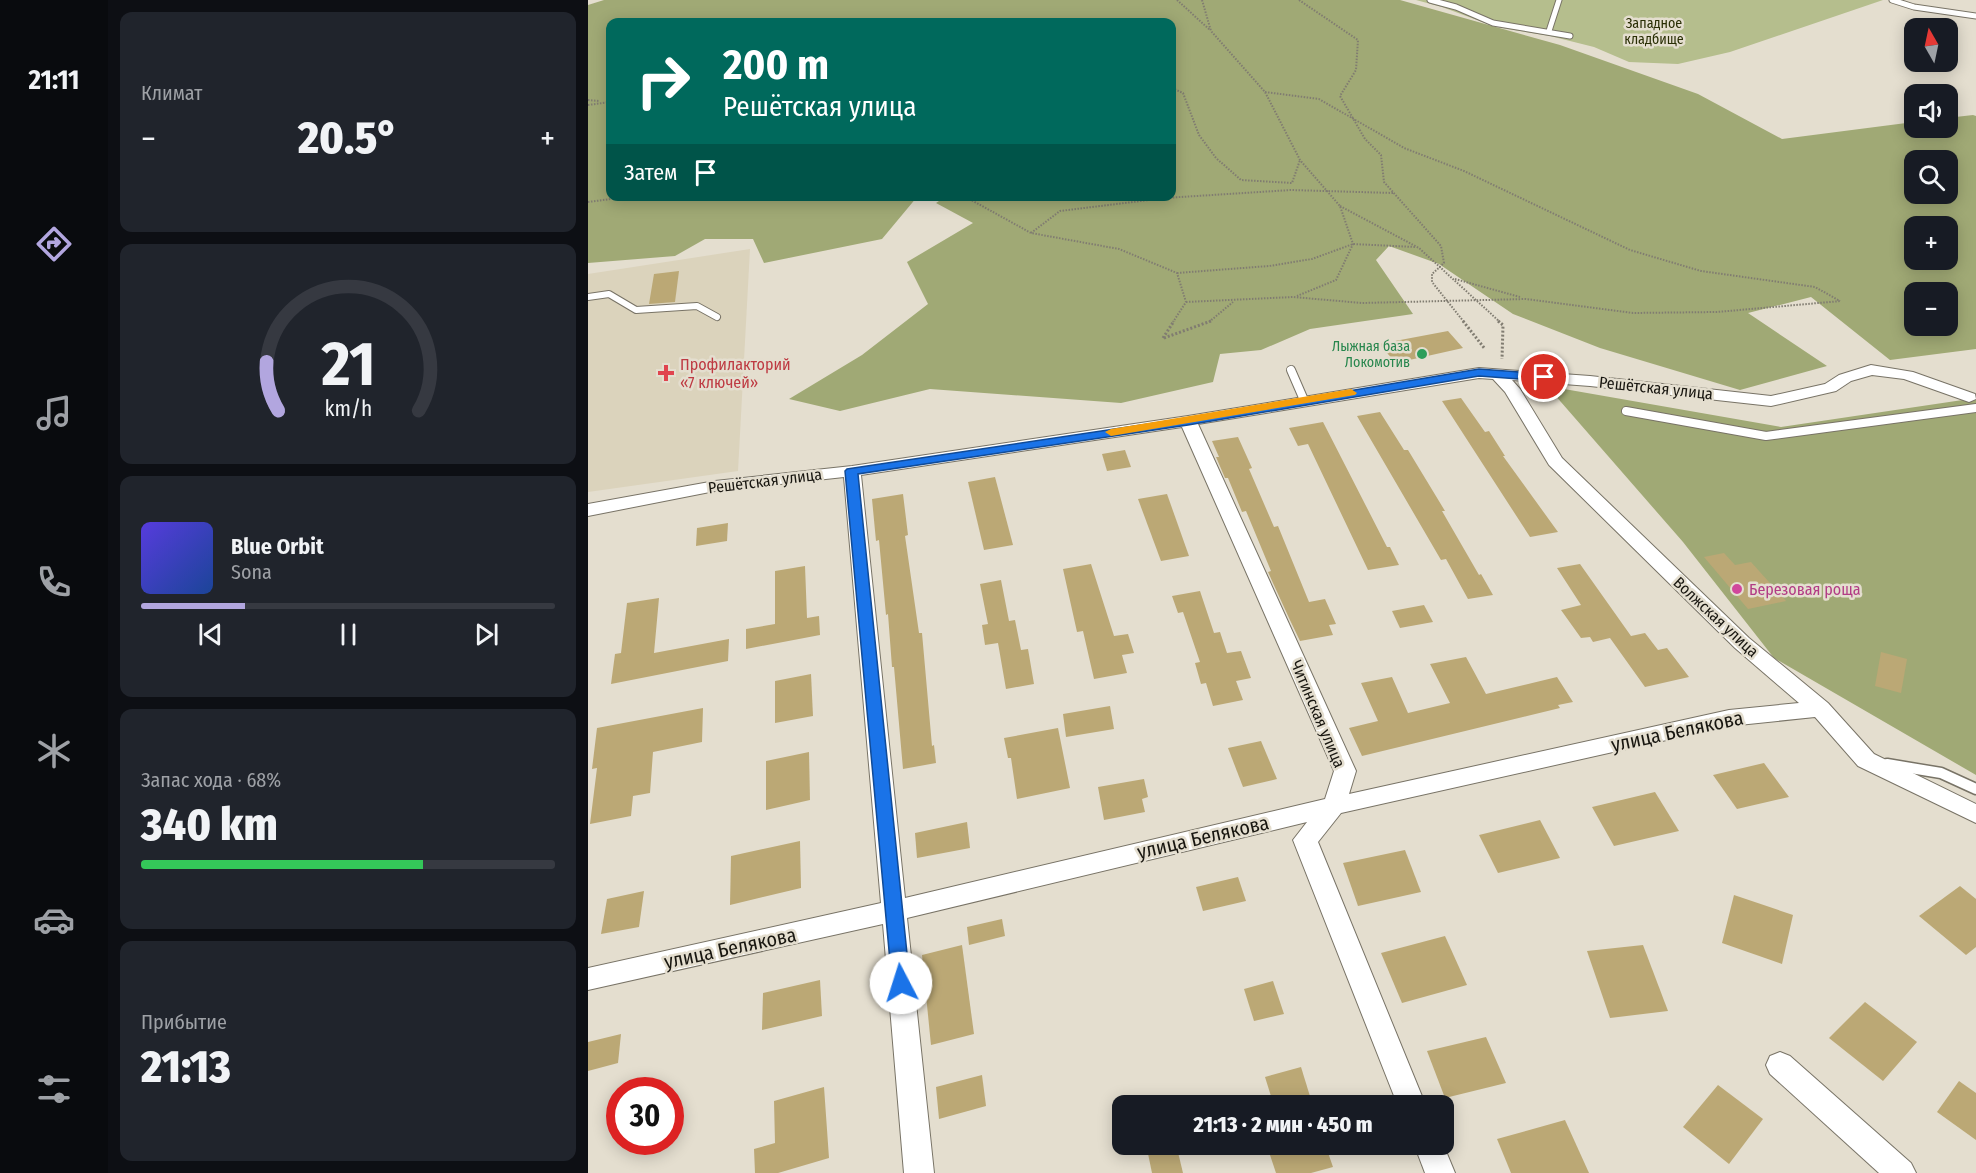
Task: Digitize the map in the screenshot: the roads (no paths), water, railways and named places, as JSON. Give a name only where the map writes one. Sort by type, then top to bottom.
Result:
[{"type":"street","name":"Решётская улица","points":[[588,510],[715,486],[852,471],[1188,421],[1479,372],[1771,401],[1830,388],[1845,378],[1871,370],[1907,375],[1974,402]]},
{"type":"street","name":"Волжская улица","points":[[1497,374],[1512,389],[1555,461],[1622,529],[1742,643],[1820,709],[1866,760],[1976,814]]},
{"type":"street","name":"Читинская улица","points":[[1188,421],[1345,771],[1334,806],[1305,840],[1409,1095]]},
{"type":"street","points":[[852,471],[919,1173]]},
{"type":"street","name":"улица Белякова","points":[[588,979],[894,911],[1334,806],[1730,718],[1820,709]]},
{"type":"street","points":[[1780,1065],[1901,1173]]},
{"type":"street","points":[[1433,1155],[1440,1173]]},
{"type":"lane","points":[[1430,0],[1456,7],[1493,23],[1570,36]]},
{"type":"lane","points":[[1549,31],[1559,0]]},
{"type":"lane","points":[[1892,0],[1914,7],[1917,12],[1976,16]]},
{"type":"lane","points":[[588,297],[609,294],[636,310],[697,306],[717,317]]},
{"type":"lane","points":[[1292,370],[1304,400]]},
{"type":"lane","points":[[1626,411],[1766,436],[1974,402]]},
{"type":"lane","points":[[1866,760],[1941,773],[1976,789]]},
{"type":"place","name":"Лыжная база Локомотив","points":[[1422,354]]},
{"type":"place","name":"Профилакторий «7 ключей»","points":[[666,373]]},
{"type":"place","name":"Березовая роща","points":[[1737,589]]},
{"type":"park label","name":"Западное кладбище","points":[[1654,32]]}]
